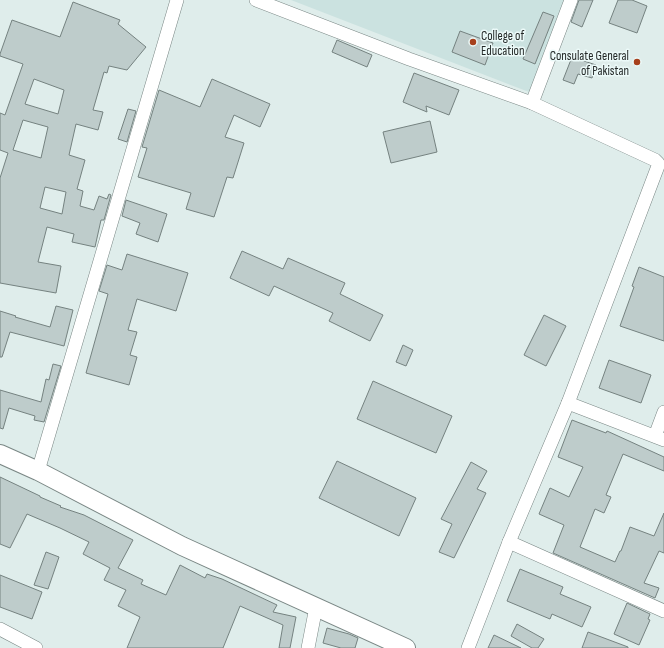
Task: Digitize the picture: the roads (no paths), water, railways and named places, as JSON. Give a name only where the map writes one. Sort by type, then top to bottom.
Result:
[{"type":"main road","points":[[0,454],[38,471],[182,546],[406,648]]},
{"type":"street","points":[[38,471],[177,0]]},
{"type":"street","points":[[256,0],[409,59],[532,103],[655,160],[658,163],[568,403],[509,542],[468,648]]},
{"type":"street","points":[[532,103],[571,0]]},
{"type":"street","points":[[568,403],[659,438],[664,412]]},
{"type":"street","points":[[509,542],[664,611]]},
{"type":"street","points":[[308,648],[316,607]]},
{"type":"street","points":[[0,629],[36,648]]},
{"type":"place","name":"College of Education","points":[[473,42]]},
{"type":"place","name":"Consulate General of Pakistan","points":[[637,62]]}]
